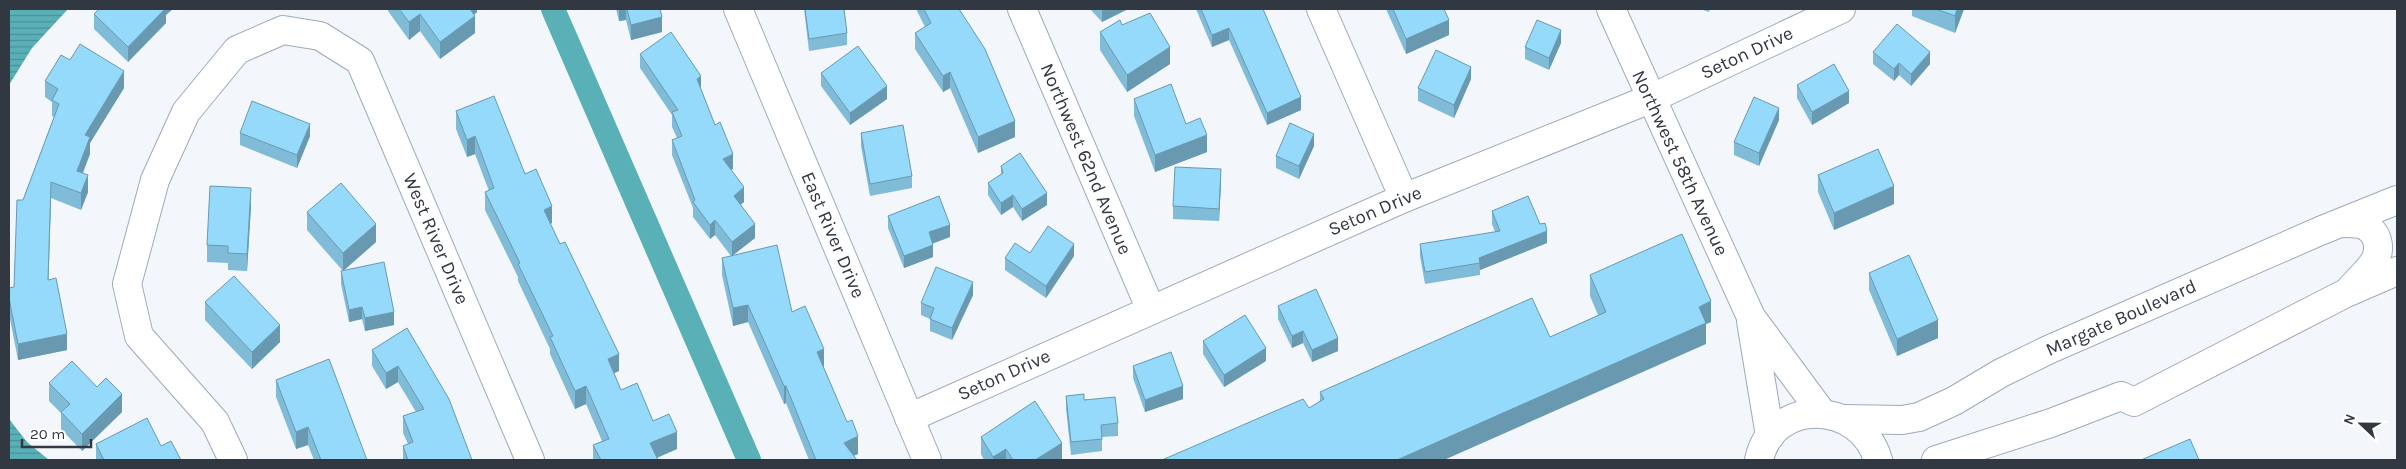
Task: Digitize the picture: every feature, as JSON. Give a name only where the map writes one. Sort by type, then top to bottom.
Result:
[{"type":"street","name":"East River Drive","points":[[738,9],[928,460]]},
{"type":"street","name":"Northwest 62nd Avenue","points":[[1022,9],[1150,310]]},
{"type":"street","points":[[1321,9],[1404,198]]},
{"type":"street","name":"Northwest 58th Avenue","points":[[1611,9],[1751,317],[1833,416],[1857,427],[1868,438],[1878,460]]},
{"type":"street","name":"Seton Drive","points":[[909,418],[1404,198],[1650,98],[1841,9]]},
{"type":"street","name":"West River Drive","points":[[232,460],[215,422],[139,336],[127,284],[155,180],[186,112],[237,50],[283,30],[320,36],[360,61],[530,460]]},
{"type":"street","name":"Margate Boulevard","points":[[1761,453],[1785,423],[1803,415],[1902,420],[1919,417],[2030,358],[2397,200]]},
{"type":"street","points":[[2341,223],[2361,224],[2369,228],[2374,234],[2378,245],[2378,256],[2372,265],[2344,294]]},
{"type":"street","points":[[1936,460],[2051,423],[2122,396],[2134,402],[2344,294],[2397,271]]},
{"type":"street","name":"Northwest 58th Avenue","points":[[1751,317],[1761,453]]},
{"type":"water","points":[[9,9],[68,9],[32,48],[9,85]]},
{"type":"water","points":[[9,419],[27,442],[49,460],[9,460]]},
{"type":"building","points":[[99,9],[165,9],[128,47],[94,14]]},
{"type":"building","points":[[399,9],[470,9],[475,16],[440,42],[420,14],[409,22]]},
{"type":"building","points":[[627,9],[660,9],[662,17],[631,25]]},
{"type":"building","points":[[805,9],[844,9],[847,33],[809,39]]},
{"type":"building","points":[[924,9],[959,9],[985,49],[1015,121],[978,137],[950,72],[943,76],[915,33],[931,23]]},
{"type":"building","points":[[1201,9],[1263,9],[1301,97],[1267,113],[1229,28],[1212,35]]},
{"type":"building","points":[[1393,9],[1444,9],[1449,20],[1406,39]]},
{"type":"building","points":[[1936,9],[1957,9],[1955,16]]},
{"type":"building","points":[[1150,13],[1170,47],[1127,75],[1100,32],[1120,20],[1122,25]]},
{"type":"building","points":[[1537,20],[1561,30],[1549,58],[1525,47]]},
{"type":"building","points":[[1897,24],[1930,52],[1911,74],[1899,63],[1894,69],[1873,52]]},
{"type":"building","points":[[671,32],[701,76],[697,79],[715,125],[720,122],[733,154],[723,159],[744,187],[734,196],[755,224],[732,242],[715,220],[710,225],[693,202],[695,200],[672,140],[682,136],[672,112],[678,110],[640,54]]},
{"type":"building","points":[[80,44],[124,71],[85,135],[90,137],[77,171],[88,175],[81,193],[51,182],[48,280],[56,278],[67,334],[18,344],[9,298],[9,288],[14,287],[17,200],[23,200],[59,104],[52,100],[58,89],[45,81],[61,55],[70,60]]},
{"type":"building","points":[[858,46],[887,86],[850,113],[821,73]]},
{"type":"building","points":[[1436,50],[1471,67],[1454,105],[1418,88]]},
{"type":"building","points":[[1834,64],[1849,91],[1812,112],[1797,85]]},
{"type":"building","points":[[1171,84],[1186,124],[1200,118],[1207,135],[1155,155],[1134,99]]},
{"type":"building","points":[[494,96],[525,174],[536,169],[552,206],[544,210],[560,244],[565,242],[619,354],[608,359],[621,390],[637,383],[653,421],[669,414],[677,432],[650,443],[658,460],[601,460],[593,445],[609,439],[586,386],[575,391],[550,337],[553,336],[518,264],[520,263],[485,192],[494,188],[475,136],[467,140],[456,111]]},
{"type":"building","points":[[1754,97],[1779,108],[1759,153],[1734,142]]},
{"type":"building","points":[[252,101],[310,124],[297,155],[240,133]]},
{"type":"building","points":[[1290,123],[1314,134],[1299,166],[1276,156]]},
{"type":"building","points":[[903,125],[912,176],[870,184],[861,133]]},
{"type":"building","points":[[1878,149],[1894,186],[1834,213],[1818,175]]},
{"type":"building","points":[[1020,153],[1047,193],[1022,209],[1013,195],[1001,203],[988,183],[1003,173],[1001,166]]},
{"type":"building","points":[[1175,167],[1221,169],[1219,209],[1173,206]]},
{"type":"building","points":[[341,183],[376,224],[343,253],[307,212]]},
{"type":"building","points":[[210,186],[251,188],[247,254],[228,253],[228,246],[207,245]]},
{"type":"building","points":[[939,196],[950,225],[929,232],[933,245],[904,256],[888,216]]},
{"type":"building","points":[[1528,196],[1540,224],[1545,223],[1547,231],[1479,258],[1480,263],[1425,272],[1420,244],[1500,231],[1492,211]]},
{"type":"building","points":[[1048,226],[1074,244],[1046,286],[1005,258],[1015,243],[1030,253]]},
{"type":"building","points":[[1682,234],[1711,301],[1699,307],[1706,323],[1397,460],[1162,460],[1303,399],[1309,408],[1324,399],[1320,392],[1532,298],[1550,337],[1606,312],[1590,275]]},
{"type":"building","points":[[777,245],[792,312],[805,306],[824,349],[817,352],[847,422],[852,420],[858,436],[844,443],[857,460],[816,460],[786,386],[784,386],[748,305],[733,308],[722,258]]},
{"type":"building","points":[[1909,255],[1938,320],[1897,339],[1869,273]]},
{"type":"building","points":[[384,262],[394,312],[365,318],[362,307],[349,310],[341,271]]},
{"type":"building","points":[[936,267],[973,282],[952,328],[930,319],[934,308],[921,303]]},
{"type":"building","points":[[234,276],[280,325],[252,352],[205,302]]},
{"type":"building","points":[[1316,289],[1338,338],[1312,350],[1303,331],[1292,336],[1278,306]]},
{"type":"building","points":[[1245,315],[1266,348],[1224,375],[1203,341]]},
{"type":"building","points":[[407,328],[449,399],[472,460],[408,460],[403,446],[413,442],[403,416],[424,409],[398,366],[386,373],[372,350]]},
{"type":"building","points":[[1171,352],[1183,386],[1145,400],[1133,366]]},
{"type":"building","points":[[329,359],[367,460],[321,460],[308,427],[296,432],[276,380]]},
{"type":"building","points":[[72,361],[97,387],[106,378],[122,394],[82,434],[61,412],[70,404],[49,383]]},
{"type":"building","points":[[1084,394],[1084,400],[1115,397],[1118,423],[1101,425],[1102,439],[1071,442],[1066,396]]},
{"type":"building","points":[[1035,401],[1062,443],[1035,460],[1013,460],[1006,449],[993,457],[981,437]]},
{"type":"building","points":[[147,418],[161,446],[171,441],[181,460],[104,460],[96,444]]},
{"type":"building","points":[[2190,439],[2199,460],[2141,460]]},
{"type":"waterway","points":[[553,9],[749,460]]}]
